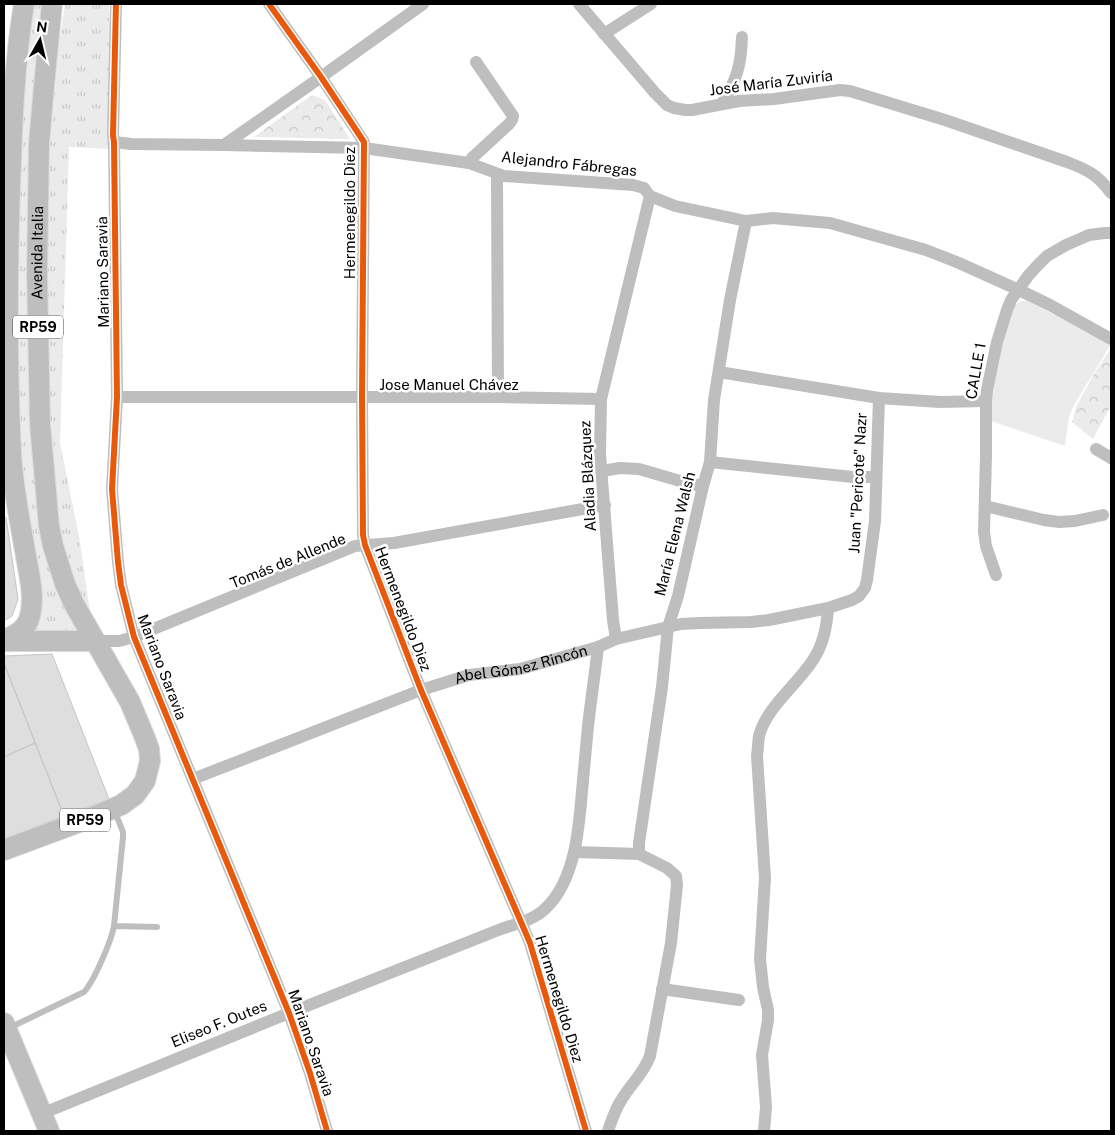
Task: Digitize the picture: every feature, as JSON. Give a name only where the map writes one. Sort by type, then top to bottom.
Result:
[{"type":"main road","name":"Avenida Italia","points":[[4,640],[21,631],[26,625],[30,618],[32,606],[31,586],[16,500],[9,396],[8,267],[11,152],[16,71],[24,4]]},
{"type":"main road","name":"Avenida Italia","points":[[52,4],[39,144],[37,274],[40,424],[46,498],[53,546],[65,584],[94,641]]},
{"type":"main road","name":"RP59","points":[[4,640],[94,641],[130,702],[149,749],[150,761],[145,781],[134,795],[121,805],[4,850]]},
{"type":"main road","points":[[5,1026],[45,1122]]},
{"type":"street","name":"Mariano Saravia","points":[[116,4],[113,135],[117,397],[112,505],[121,585],[134,637],[289,1013],[327,1131]]},
{"type":"street","name":"Hermenegildo Diez","points":[[269,4],[362,137],[364,148],[363,535],[421,690],[530,943],[586,1131]]},
{"type":"street","points":[[224,144],[422,4]]},
{"type":"street","name":"José María Zuviría","points":[[580,4],[666,104],[674,108],[692,110],[739,101],[774,99],[840,90],[850,91],[945,120],[1068,162],[1092,173],[1111,193]]},
{"type":"street","points":[[604,34],[651,4]]},
{"type":"street","points":[[722,104],[733,86],[737,73],[741,58],[742,37]]},
{"type":"street","points":[[469,163],[509,124],[513,116],[476,62]]},
{"type":"street","name":"Alejandro Fábregas","points":[[114,142],[131,144],[224,144],[364,148],[469,163],[504,176],[633,185],[644,188],[650,196],[675,206],[746,221],[773,218],[830,223],[926,250],[959,263],[1050,305],[1111,338]]},
{"type":"street","points":[[497,174],[498,397]]},
{"type":"street","name":"Aladia Blázquez","points":[[616,639],[600,454],[601,399],[650,196]]},
{"type":"street","name":"María Elena Walsh","points":[[639,854],[639,842],[662,687],[668,628],[678,596],[710,462],[714,400],[730,300],[746,221]]},
{"type":"street","name":"CALLE 1","points":[[996,575],[986,546],[984,532],[986,506],[986,400],[997,342],[1007,310],[1011,300],[1036,266],[1048,256],[1066,245],[1089,235],[1111,233]]},
{"type":"street","points":[[719,372],[879,398],[940,402],[986,400]]},
{"type":"street","name":"Jose Manuel Chávez","points":[[117,397],[498,397],[601,399]]},
{"type":"street","name":"Juan \"Pericote\" Nazr","points":[[859,596],[865,588],[875,521],[879,398]]},
{"type":"street","points":[[1096,449],[1111,458]]},
{"type":"street","points":[[710,462],[853,477],[875,477]]},
{"type":"street","points":[[602,471],[620,468],[639,469],[703,486]]},
{"type":"street","name":"Tomás de Allende","points":[[94,641],[119,641],[134,637],[355,546],[394,543],[605,505]]},
{"type":"street","points":[[986,506],[1059,522],[1075,521],[1103,514]]},
{"type":"street","name":"Abel Gómez Rincón","points":[[193,779],[421,690],[469,675],[520,669],[598,647],[616,639],[681,624],[769,620],[828,608],[859,596]]},
{"type":"street","points":[[764,1131],[766,1107],[762,1056],[768,1010],[760,958],[765,878],[757,756],[759,738],[762,727],[769,715],[814,660],[825,633],[828,608]]},
{"type":"street","name":"Eliseo F. Outes","points":[[45,1122],[289,1013],[501,929],[521,923],[534,917],[546,908],[564,882],[575,852],[580,822],[589,715],[598,647]]},
{"type":"street","points":[[575,852],[639,854],[667,868],[676,876],[677,885],[671,943],[650,1056],[647,1066],[616,1108],[608,1131]]},
{"type":"street","points":[[662,989],[739,1000]]},
{"type":"lane","points":[[5,1026],[84,992],[94,976],[114,926],[123,832],[114,808]]},
{"type":"lane","points":[[114,926],[157,927]]},
{"type":"green space","points":[[29,4],[45,4],[30,307],[32,451],[40,519],[83,633],[24,634],[15,419],[22,69]]},
{"type":"green space","points":[[65,4],[109,4],[108,149],[69,147],[60,443],[79,536],[92,626],[70,578],[52,486],[45,317],[48,167],[58,50]]},
{"type":"green space","points":[[312,95],[325,100],[350,139],[254,137]]},
{"type":"green space","points":[[1021,301],[1028,301],[1111,344],[1074,405],[1069,417],[1065,446],[991,421],[992,393],[1000,347],[1012,307]]},
{"type":"green space","points":[[1111,348],[1111,406],[1093,439],[1072,422],[1076,407]]},
{"type":"building","points":[[6,517],[18,599],[12,616],[4,621],[4,518]]},
{"type":"building","points":[[52,654],[109,799],[64,816],[4,663],[4,656]]},
{"type":"building","points":[[4,663],[35,743],[4,757]]},
{"type":"building","points":[[35,743],[64,816],[4,839],[4,757]]},
{"type":"cycle path","points":[[116,4],[113,135],[117,397],[112,489],[121,585],[134,637],[289,1013],[310,1073],[327,1131]]},
{"type":"cycle path","points":[[269,4],[364,142],[362,397],[363,535],[365,545],[421,690],[530,943],[586,1131]]}]
